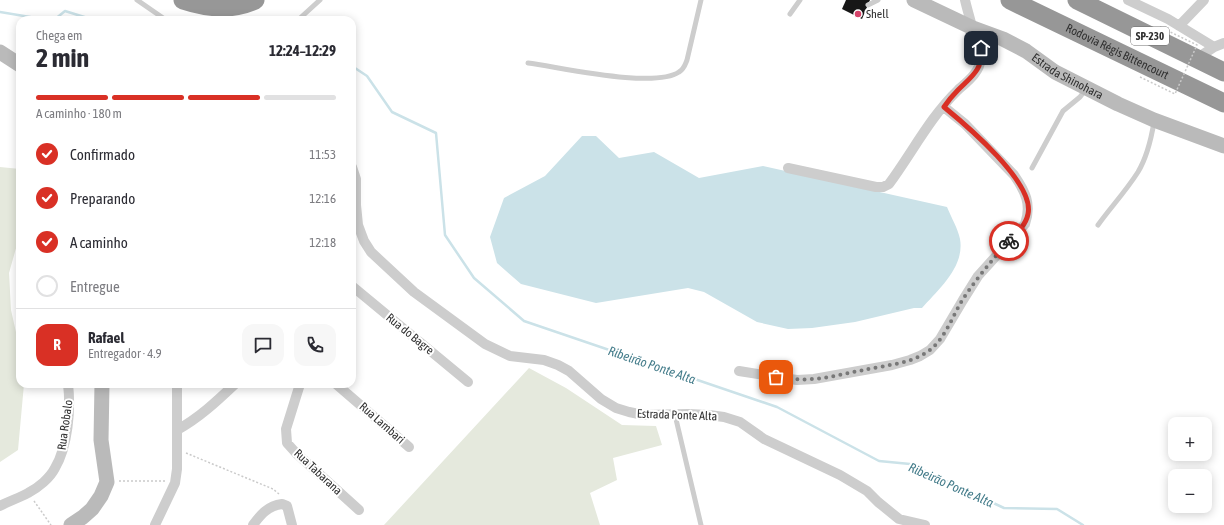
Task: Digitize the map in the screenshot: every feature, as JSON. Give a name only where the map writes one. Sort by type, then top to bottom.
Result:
[{"type":"highway","points":[[183,0],[197,5],[218,8],[239,6],[255,0]]},
{"type":"highway","name":"Rodovia Régis Bittencourt","points":[[1010,0],[1224,103]]},
{"type":"highway","name":"SP-230","points":[[1077,0],[1224,72]]},
{"type":"street","name":"Estrada Shinohara","points":[[914,0],[973,28],[1003,39],[1026,51],[1055,72],[1154,120],[1224,146]]},
{"type":"street","points":[[788,168],[876,188],[889,184],[933,119],[979,68],[982,58],[981,48],[973,28],[965,0]]},
{"type":"street","points":[[1128,0],[1219,45]]},
{"type":"street","points":[[1179,26],[1204,0]]},
{"type":"street","points":[[1196,59],[1219,45]]},
{"type":"street","points":[[0,52],[16,62]]},
{"type":"street","points":[[739,371],[797,380],[837,376],[910,360],[930,350],[940,339],[978,276],[1024,224],[1028,214],[1028,204],[1025,195],[1014,175],[965,124],[944,107]]},
{"type":"street","name":"Estrada Ponte Alta","points":[[356,180],[358,225],[364,241],[371,252],[432,306],[485,344],[510,356],[544,360],[558,365],[569,371],[601,399],[616,408],[629,412],[644,415],[688,414],[716,416],[740,422],[764,439],[856,484],[867,491],[900,520],[925,525]]},
{"type":"street","name":"Rua do Bagre","points":[[356,289],[468,382]]},
{"type":"street","name":"Rua Robalo","points":[[0,506],[28,493],[44,481],[55,469],[62,453],[67,428],[68,388]]},
{"type":"street","points":[[71,525],[92,509],[101,496],[107,482],[101,440],[102,388]]},
{"type":"street","points":[[155,525],[175,483],[178,450],[177,388]]},
{"type":"street","points":[[177,430],[190,423],[231,388]]},
{"type":"street","name":"Rua Tabarana","points":[[299,388],[286,429],[288,443],[296,453],[359,510]]},
{"type":"street","name":"Rua Lambari","points":[[341,388],[409,447]]},
{"type":"street","points":[[254,525],[258,517],[267,509],[278,504],[286,506],[292,525]]},
{"type":"lane","points":[[137,0],[160,16]]},
{"type":"lane","points":[[302,16],[320,0]]},
{"type":"lane","points":[[528,63],[632,78],[656,79],[678,73],[684,69],[687,60],[702,0]]},
{"type":"lane","points":[[790,14],[800,0]]},
{"type":"lane","points":[[868,5],[878,0]]},
{"type":"lane","points":[[1219,45],[1224,51]]},
{"type":"lane","points":[[1032,168],[1063,111],[1080,97],[1087,87]]},
{"type":"lane","points":[[1098,225],[1138,172],[1151,141],[1154,120]]},
{"type":"lane","points":[[675,415],[701,525]]},
{"type":"path","points":[[1140,77],[1175,94],[1197,45],[1160,28]]},
{"type":"path","points":[[178,450],[273,489],[281,498],[278,504]]},
{"type":"path","points":[[107,482],[162,481],[175,483]]},
{"type":"path","points":[[28,493],[52,525]]},
{"type":"shaded area","points":[[0,167],[16,169],[16,248],[9,273],[11,310],[16,332],[16,388],[24,388],[18,450],[0,462]]},
{"type":"shaded area","points":[[529,368],[566,388],[622,425],[656,426],[662,445],[613,458],[617,480],[590,493],[600,525],[384,525]]},
{"type":"water","points":[[582,136],[596,136],[619,158],[654,152],[699,178],[763,166],[947,207],[960,239],[958,259],[949,277],[922,308],[914,308],[855,322],[812,328],[788,329],[757,322],[704,292],[688,288],[596,303],[521,284],[497,263],[490,237],[504,198],[545,176]]},
{"type":"building","name":"Shell","points":[[846,0],[870,0],[862,19],[842,9]]},
{"type":"waterway","name":"Ribeirão Ponte Alta","points":[[59,16],[65,11],[81,16]]},
{"type":"waterway","name":"Ribeirão Ponte Alta","points":[[0,12],[24,16]]},
{"type":"waterway","name":"Ribeirão Ponte Alta","points":[[356,69],[367,76],[392,112],[436,133],[445,235],[474,278],[524,321],[777,407],[879,461],[910,464],[1004,508],[1057,509],[1083,525]]},
{"type":"way so far","points":[[776,377],[797,380],[837,376],[910,360],[920,356],[930,350],[940,339],[978,276],[1009,241]]},
{"type":"place","name":"Shell","points":[[858,14]]},
{"type":"route","points":[[981,48],[982,58],[979,68],[944,107],[965,124],[983,142],[1014,175],[1020,184],[1028,204],[1028,214],[1024,224],[1009,241]]}]
